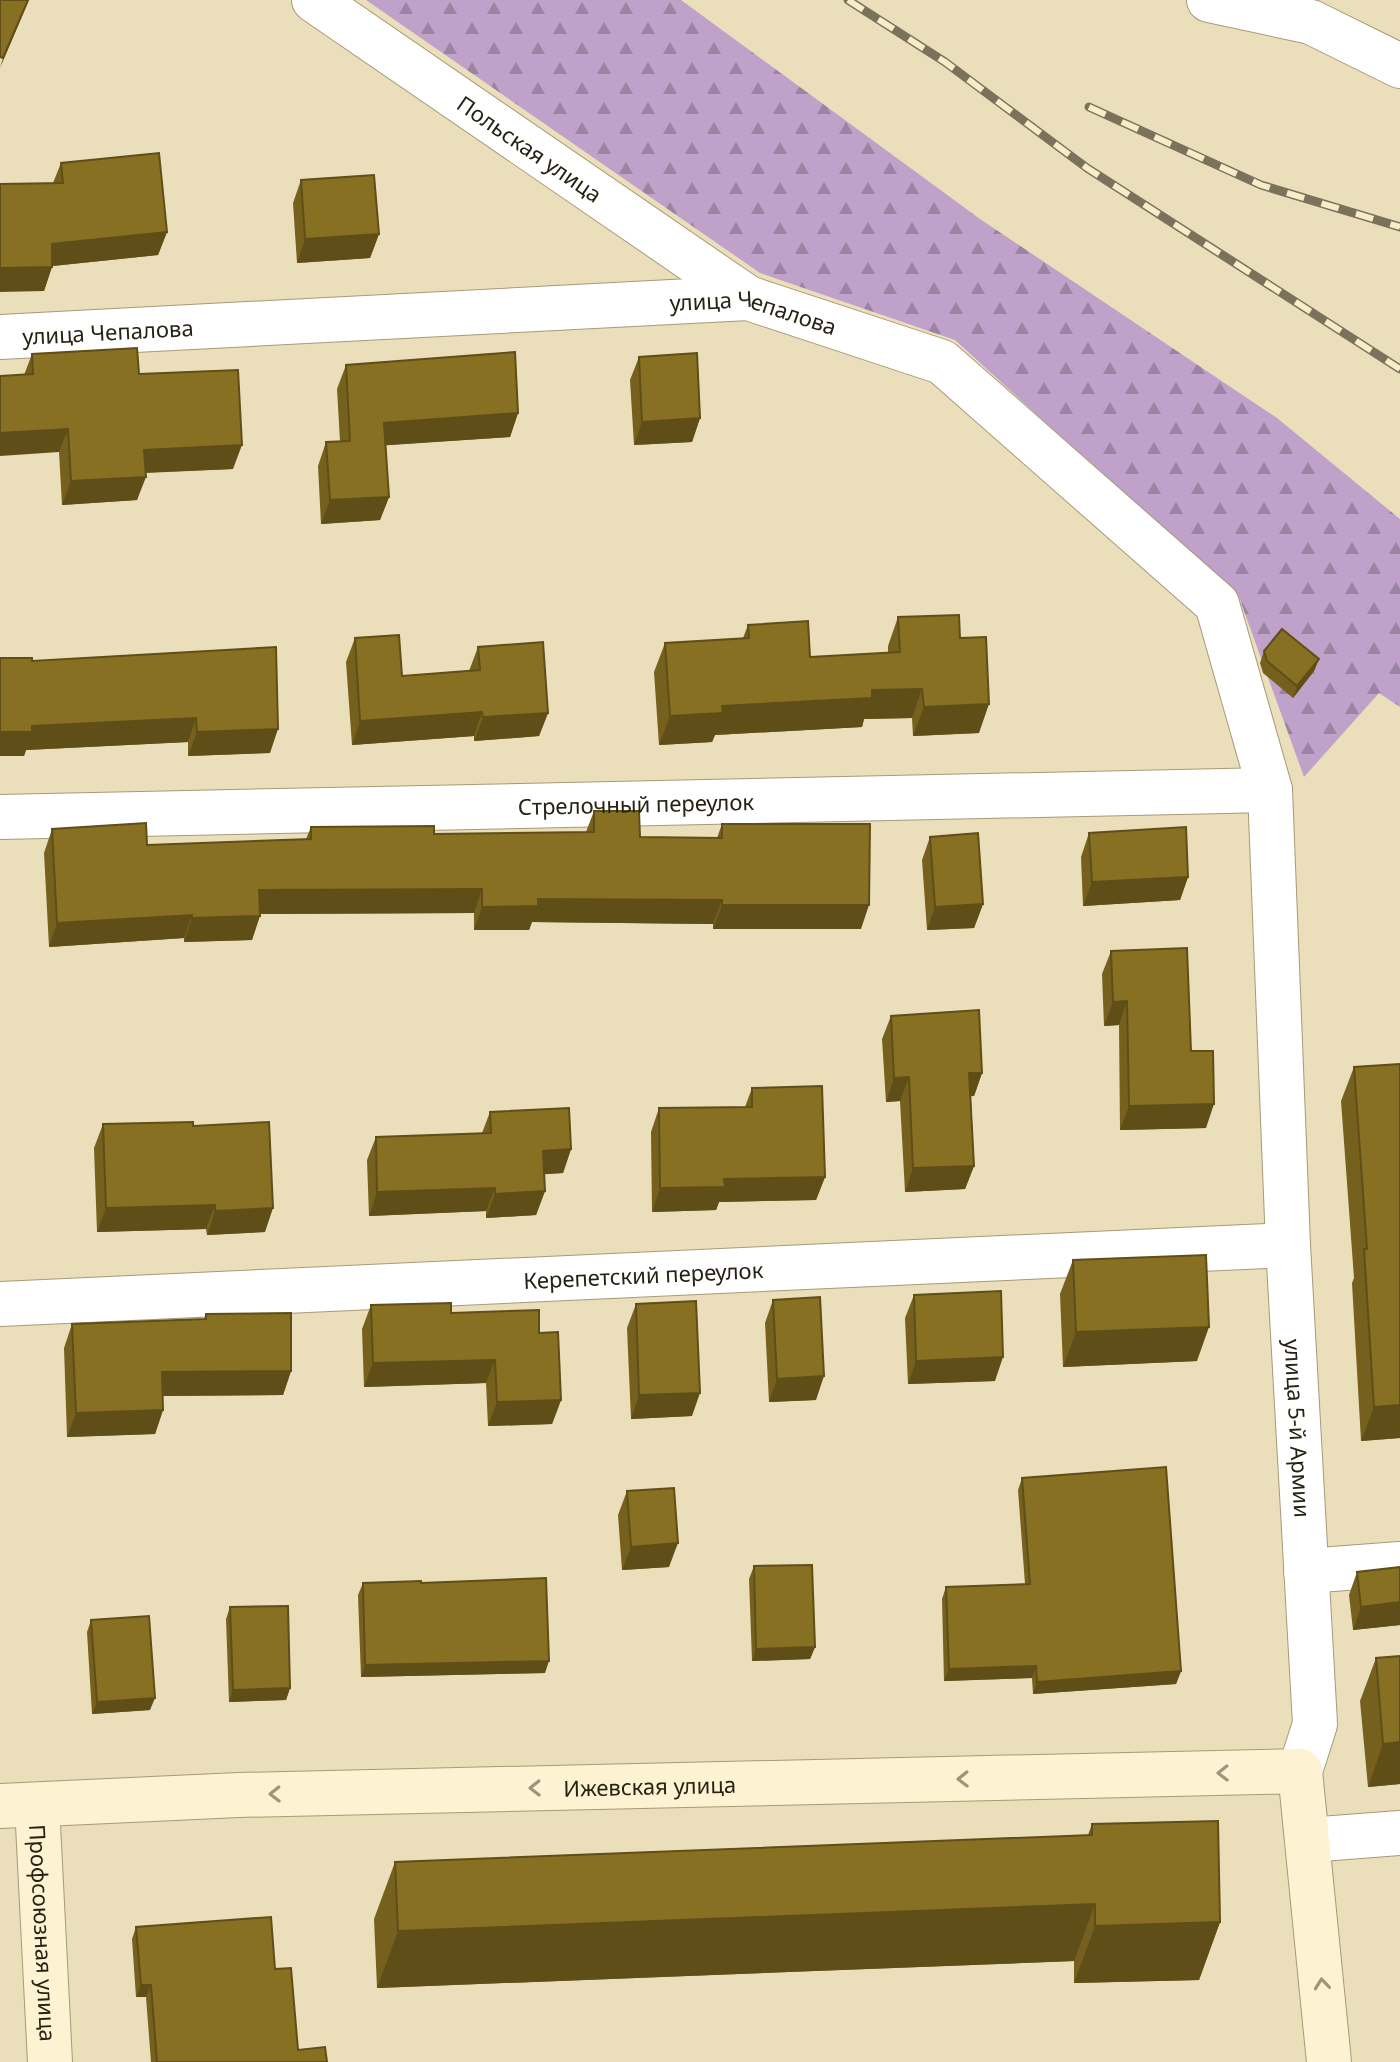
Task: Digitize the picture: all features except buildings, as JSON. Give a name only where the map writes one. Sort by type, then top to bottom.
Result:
[{"type":"main road","name":"Ижевская улица","points":[[18,1806],[239,1795],[1300,1771]]},
{"type":"main road","name":"улица 5-й Армии","points":[[1300,1771],[1329,2062]]},
{"type":"main road","name":"Профсоюзная улица","points":[[18,1806],[50,2062]]},
{"type":"street","name":"Польская улица","points":[[314,0],[748,298]]},
{"type":"street","points":[[1209,0],[1311,22],[1400,66]]},
{"type":"street","name":"улица Чепалова","points":[[0,337],[748,298],[942,362],[1217,604],[1270,790]]},
{"type":"street","name":"Стрелочный переулок","points":[[0,817],[1270,790]]},
{"type":"street","name":"улица 5-й Армии","points":[[1270,790],[1288,1245],[1315,1724],[1300,1771]]},
{"type":"street","name":"Керепетский переулок","points":[[0,1304],[1288,1245]]},
{"type":"street","points":[[1306,1571],[1400,1564]]},
{"type":"street","points":[[1308,1840],[1400,1833]]},
{"type":"green space","points":[[366,0],[681,0],[980,219],[1277,418],[1400,519],[1400,707],[1379,693],[1304,777],[1240,600],[955,340],[760,273]]},
{"type":"railway","points":[[848,0],[945,62],[1087,168],[1400,369]]},
{"type":"railway","points":[[1089,107],[1261,185],[1400,227]]}]
